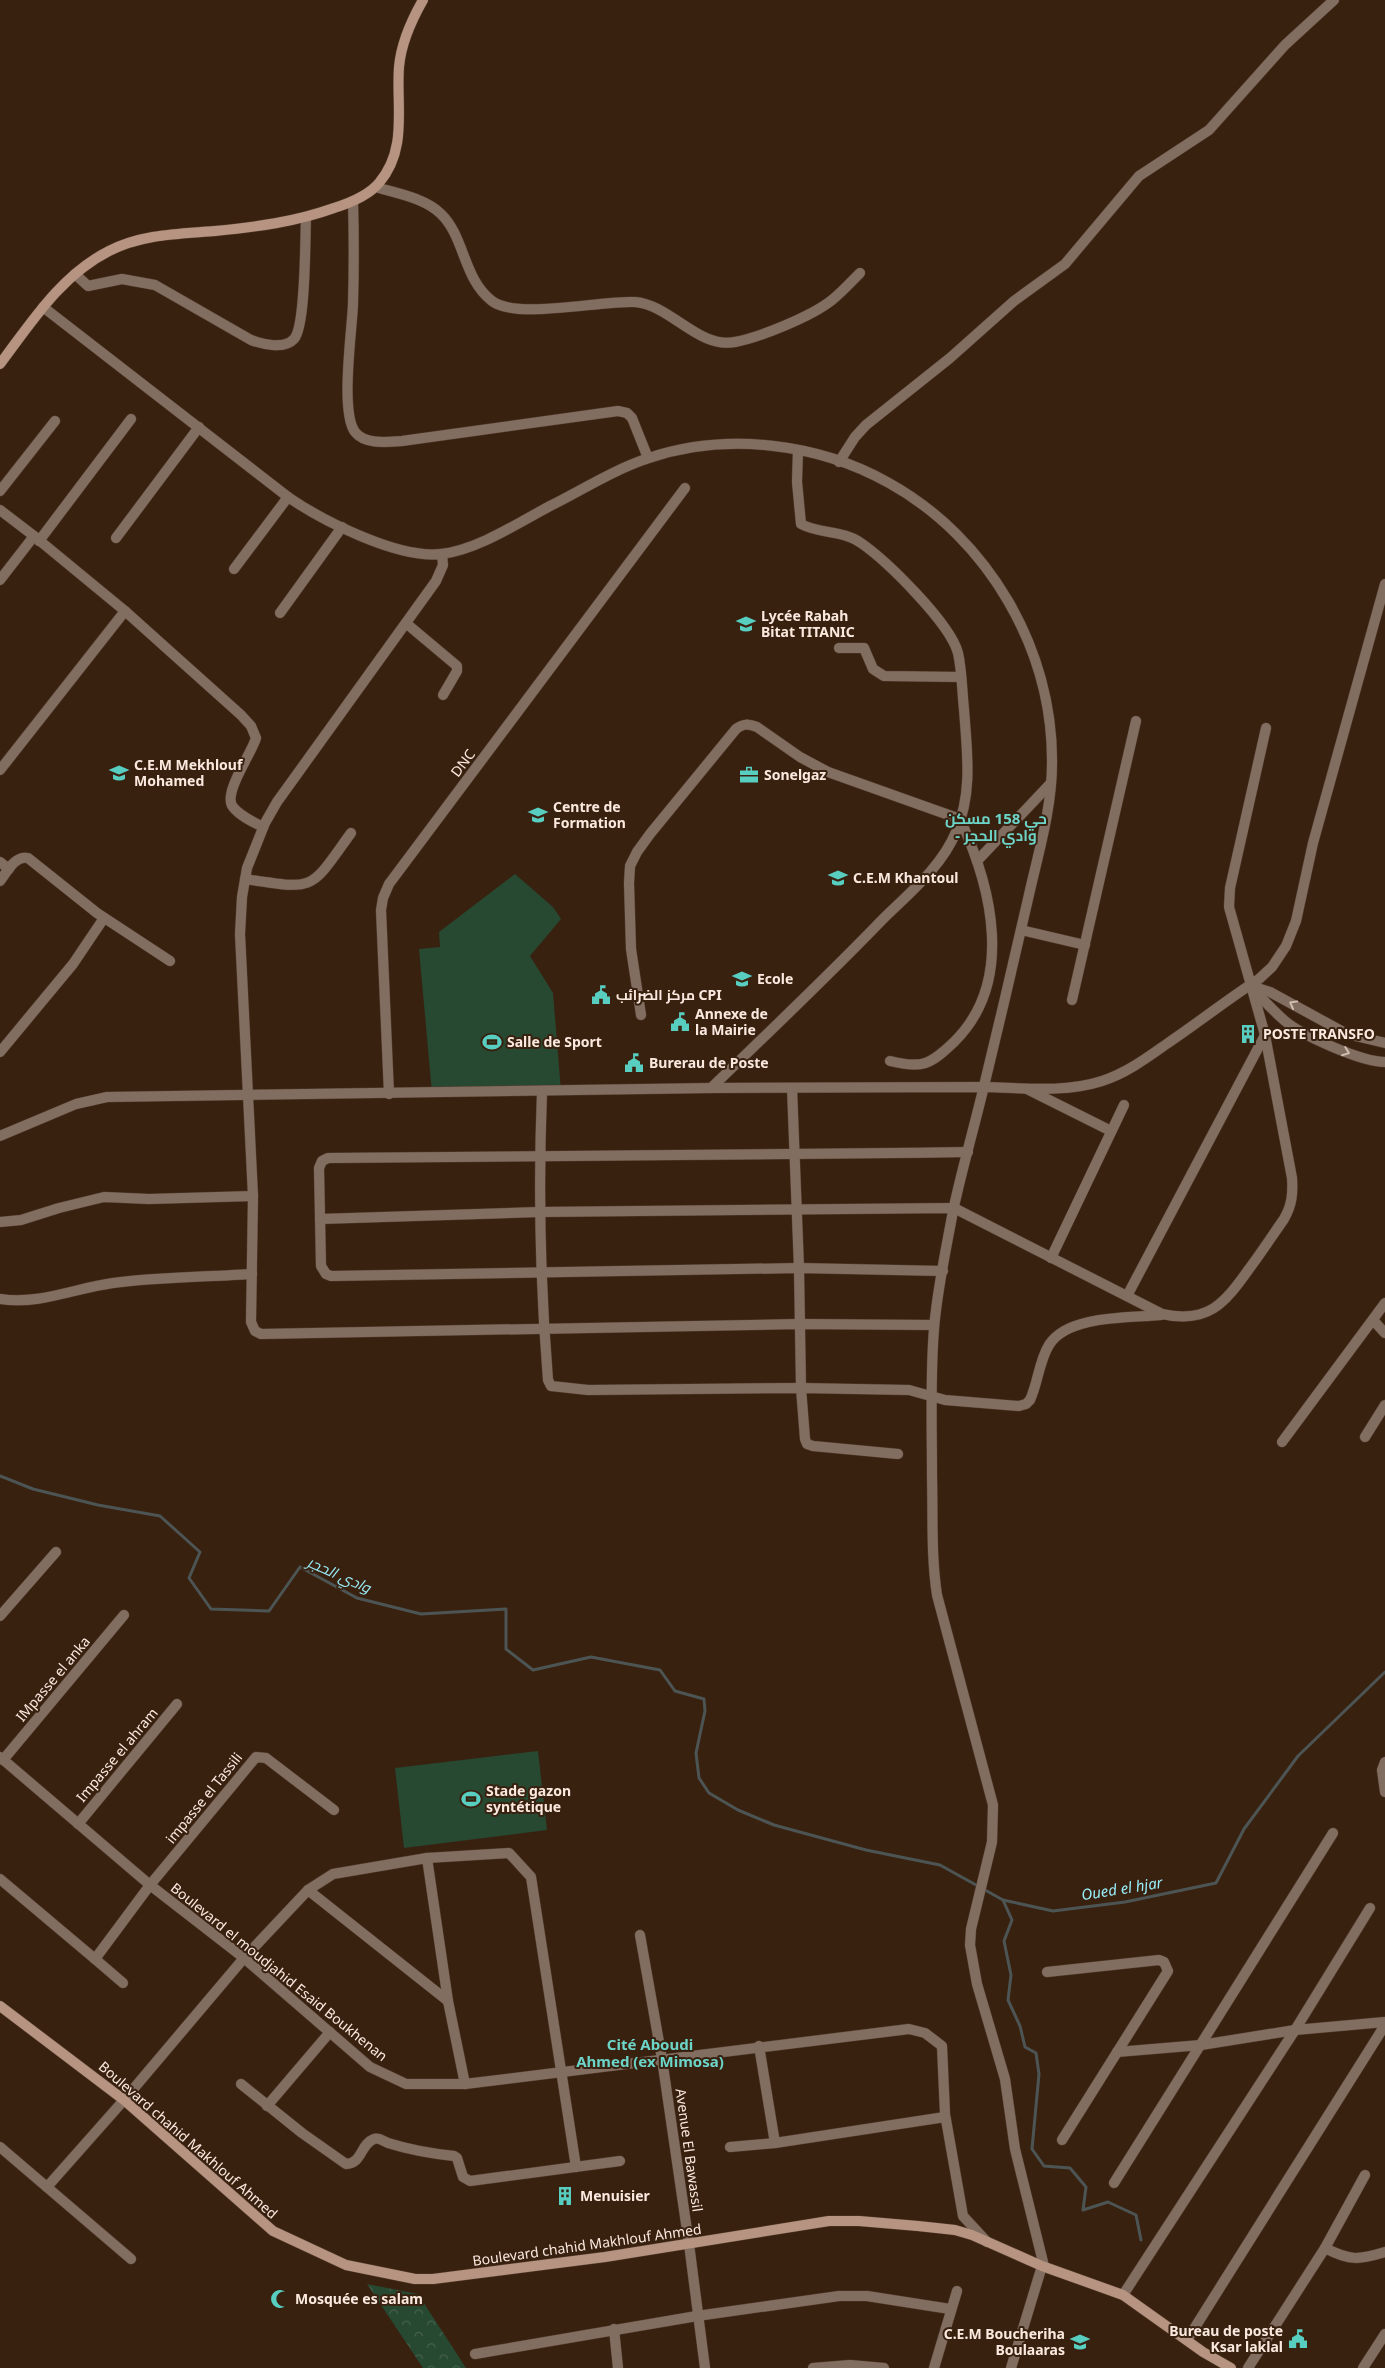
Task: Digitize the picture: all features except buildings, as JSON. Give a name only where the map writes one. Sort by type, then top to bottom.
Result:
[{"type":"main road","points":[[0,364],[43,307],[75,274],[110,251],[147,237],[252,227],[306,217],[353,201],[375,187],[384,176],[397,150],[400,57],[411,23],[423,0]]},
{"type":"main road","name":"Boulevard chahid Makhlouf Ahmed","points":[[0,2006],[124,2100],[273,2232],[346,2265],[415,2279],[433,2279],[689,2244],[829,2221],[859,2221],[955,2230],[1123,2296],[1230,2368]]},
{"type":"street","points":[[839,462],[855,437],[866,425],[950,358],[1014,301],[1065,264],[1144,172],[1209,130],[1285,45],[1334,0]]},
{"type":"street","points":[[375,187],[424,203],[441,214],[453,232],[478,285],[493,302],[514,309],[642,303],[663,312],[715,341],[735,342],[762,334],[824,305],[860,274]]},
{"type":"street","points":[[353,201],[353,302],[348,380],[350,418],[353,429],[359,436],[369,441],[402,441],[618,411],[627,413],[632,418],[648,458]]},
{"type":"street","points":[[75,274],[88,286],[122,279],[155,285],[251,340],[267,345],[289,343],[297,335],[302,310],[306,217]]},
{"type":"street","points":[[43,307],[288,497],[309,511],[342,527],[414,553],[442,554],[475,543],[509,528],[648,458],[721,444],[750,444],[798,450],[839,462],[877,477],[906,493],[937,514],[967,544],[988,569],[1020,622],[1042,686],[1050,722],[1051,784],[1043,833],[1021,930],[954,1208],[934,1325],[930,1395],[937,1595],[993,1805],[994,1826],[977,1899],[970,1945],[977,1984],[1005,2079],[1015,2149],[1043,2266],[1011,2368]]},
{"type":"street","points":[[0,580],[131,419]]},
{"type":"street","points":[[0,491],[55,421]]},
{"type":"street","points":[[116,538],[199,427]]},
{"type":"street","points":[[711,1088],[838,966],[927,875],[944,853],[960,819],[968,791],[969,769],[958,653],[946,631],[908,586],[859,542],[839,534],[806,527],[799,522],[798,450]]},
{"type":"street","name":"DNC","points":[[388,1094],[381,910],[383,898],[389,884],[685,488]]},
{"type":"street","points":[[234,569],[288,497]]},
{"type":"street","points":[[0,510],[125,611],[241,714],[251,726],[256,738],[234,785],[230,801],[234,808],[263,827]]},
{"type":"street","points":[[280,613],[342,527]]},
{"type":"street","points":[[442,554],[443,565],[440,574],[407,624],[277,802],[255,844],[245,880],[240,934],[253,1196],[251,1322],[254,1331],[259,1334],[799,1324],[934,1325]]},
{"type":"street","points":[[0,1136],[62,1109],[107,1097],[249,1097],[711,1088],[1026,1088],[1081,1086],[1102,1081],[1124,1072],[1259,979],[1275,963],[1286,946],[1296,921],[1314,843],[1385,584]]},
{"type":"street","points":[[0,770],[125,611]]},
{"type":"street","points":[[407,624],[457,666],[457,672],[442,696]]},
{"type":"street","points":[[838,648],[864,648],[873,668],[884,676],[961,677]]},
{"type":"street","points":[[1072,1000],[1136,721]]},
{"type":"street","points":[[641,1015],[631,949],[629,883],[632,862],[650,834],[741,726],[746,724],[757,727],[800,757],[828,772],[960,819],[977,861],[991,918],[993,945],[981,1004],[966,1028],[934,1059],[919,1066],[890,1061]]},
{"type":"street","points":[[542,1092],[539,1212],[540,1271],[548,1380],[555,1387],[588,1390],[801,1388],[909,1390],[948,1400],[1019,1406],[1026,1404],[1032,1396],[1049,1345],[1063,1331],[1089,1322],[1162,1314],[1190,1318],[1218,1307],[1230,1296],[1291,1206],[1292,1178],[1265,1035],[1230,915],[1228,898],[1266,728]]},
{"type":"street","points":[[977,861],[1051,784]]},
{"type":"street","points":[[245,880],[292,886],[312,882],[320,876],[351,832]]},
{"type":"street","points":[[0,881],[20,858],[28,858],[104,918],[170,961]]},
{"type":"street","points":[[0,862],[9,869]]},
{"type":"street","points":[[0,1052],[73,964],[104,918]]},
{"type":"street","points":[[1021,930],[1085,945]]},
{"type":"street","points":[[1250,985],[1270,992],[1348,1034],[1385,1044]]},
{"type":"street","points":[[1250,985],[1286,1022],[1344,1053],[1376,1062],[1385,1062]]},
{"type":"street","points":[[1127,1296],[1265,1035]]},
{"type":"street","points":[[792,1088],[804,1435],[808,1444],[898,1454]]},
{"type":"street","points":[[1026,1088],[1111,1131]]},
{"type":"street","points":[[1051,1258],[1124,1105]]},
{"type":"street","points":[[943,1271],[799,1268],[331,1276],[326,1274],[322,1266],[319,1168],[322,1161],[326,1159],[540,1154],[794,1155],[968,1152]]},
{"type":"street","points":[[0,1222],[22,1220],[59,1208],[104,1197],[149,1199],[253,1196]]},
{"type":"street","points":[[320,1219],[539,1212],[954,1208],[1162,1314]]},
{"type":"street","points":[[0,1299],[41,1299],[113,1283],[252,1274]]},
{"type":"street","points":[[1282,1442],[1385,1303]]},
{"type":"street","points":[[1372,1320],[1385,1333]]},
{"type":"street","points":[[1365,1437],[1381,1418],[1385,1405]]},
{"type":"street","points":[[0,1616],[56,1552]]},
{"type":"street","name":"IMpasse el anka","points":[[2,1759],[124,1616]]},
{"type":"street","name":"Impasse el ahram","points":[[78,1824],[177,1704]]},
{"type":"street","name":"impasse el Tassili","points":[[150,1885],[256,1757],[266,1758],[334,1810]]},
{"type":"street","name":"Boulevard el moudjahid Esaid Boukhenan","points":[[2,1759],[150,1885],[244,1958],[370,2067],[406,2084],[465,2084],[759,2046],[909,2029],[925,2033],[942,2046],[945,2117],[963,2216],[987,2242]]},
{"type":"street","points":[[1385,1762],[1382,1770],[1385,1792]]},
{"type":"street","points":[[1114,2183],[1333,1833]]},
{"type":"street","points":[[47,2187],[124,2100],[244,1958],[308,1890],[333,1874],[427,1858],[509,1854],[532,1876],[576,2167]]},
{"type":"street","points":[[427,1858],[448,2001],[465,2084]]},
{"type":"street","points":[[0,1879],[123,1983]]},
{"type":"street","points":[[95,1960],[150,1885]]},
{"type":"street","points":[[308,1890],[448,2001]]},
{"type":"street","points":[[1123,2296],[1295,2030],[1370,1908]]},
{"type":"street","name":"Avenue El Bawassil","points":[[640,1935],[662,2059],[705,2368]]},
{"type":"street","points":[[1047,1972],[1159,1960],[1164,1962],[1168,1971],[1062,2140]]},
{"type":"street","points":[[1117,2052],[1201,2045],[1295,2030],[1385,2024]]},
{"type":"street","points":[[1187,2340],[1385,2024]]},
{"type":"street","points":[[267,2106],[330,2032]]},
{"type":"street","points":[[759,2046],[775,2143]]},
{"type":"street","points":[[241,2084],[267,2106],[346,2164],[352,2164],[358,2160],[365,2145],[373,2139],[379,2138],[389,2143],[454,2156],[460,2164],[462,2174],[470,2180],[620,2161]]},
{"type":"street","points":[[730,2147],[775,2143],[945,2117]]},
{"type":"street","points":[[0,2146],[131,2259]]},
{"type":"street","points":[[1248,2368],[1325,2248],[1366,2175]]},
{"type":"street","points":[[1325,2248],[1350,2258],[1364,2258],[1385,2252]]},
{"type":"street","points":[[934,2368],[950,2309],[957,2291]]},
{"type":"street","points":[[475,2354],[614,2329],[839,2296],[867,2296],[950,2309]]},
{"type":"street","points":[[614,2329],[618,2368]]},
{"type":"street","points":[[1363,2368],[1385,2334]]},
{"type":"street","points":[[813,2368],[850,2365],[884,2368]]},
{"type":"green space","name":"Salle de Sport","points":[[515,874],[553,907],[561,919],[530,956],[553,993],[561,1091],[432,1093],[419,949],[440,947],[439,932]]},
{"type":"green space","name":"Stade gazon syntétique","points":[[538,1751],[547,1830],[404,1848],[395,1768]]},
{"type":"green space","points":[[367,2284],[418,2294],[466,2368],[423,2368]]},
{"type":"waterway","points":[[0,1476],[33,1489],[98,1505],[160,1516],[200,1552],[189,1578],[211,1609],[269,1611],[300,1567],[357,1598],[421,1614],[506,1609],[506,1649],[533,1670],[591,1657],[660,1670],[675,1691],[704,1699],[705,1711],[696,1753],[699,1778],[709,1793],[738,1810],[774,1825],[866,1850],[940,1865],[1003,1900],[1053,1911],[1125,1902],[1216,1883],[1244,1829],[1298,1756],[1385,1672]]},
{"type":"waterway","points":[[1003,1900],[1012,1920],[1004,1941],[1011,1975],[1008,2000],[1020,2026],[1025,2047],[1036,2053],[1039,2074],[1032,2149],[1044,2166],[1070,2168],[1086,2187],[1083,2210],[1108,2202],[1136,2215],[1141,2240]]},
{"type":"place","name":"Lycée Rabah Bitat TITANIC","points":[[746,624]]},
{"type":"place","name":"C.E.M Mekhlouf Mohamed","points":[[119,773]]},
{"type":"place","name":"Sonelgaz","points":[[749,775]]},
{"type":"place","name":"Centre de Formation","points":[[538,815]]},
{"type":"place","name":"C.E.M Khantoul","points":[[838,878]]},
{"type":"place","name":"Ecole","points":[[742,979]]},
{"type":"place","name":"مركز الضرائب CPI","points":[[601,995]]},
{"type":"place","name":"Annexe de la Mairie","points":[[680,1022]]},
{"type":"place","name":"POSTE TRANSFO","points":[[1248,1034]]},
{"type":"place","name":"Salle de Sport","points":[[492,1042]]},
{"type":"place","name":"Burerau de Poste","points":[[634,1063]]},
{"type":"place","name":"Stade gazon syntétique","points":[[471,1799]]},
{"type":"place","name":"Menuisier","points":[[565,2196]]},
{"type":"place","name":"Mosquée es salam","points":[[280,2299]]},
{"type":"place","name":"Bureau de poste Ksar laklal","points":[[1298,2339]]},
{"type":"place","name":"C.E.M Boucheriha Boulaaras","points":[[1080,2342]]},
{"type":"district","name":"حي 158 مسكن - وادي الحجر","points":[[996,828]]},
{"type":"district","name":"Cité Aboudi Ahmed (ex Mimosa)","points":[[650,2054]]},
{"type":"water label","name":"وادي الحجر","points":[[339,1575]]},
{"type":"water label","name":"Oued el hjar","points":[[1122,1889]]}]
